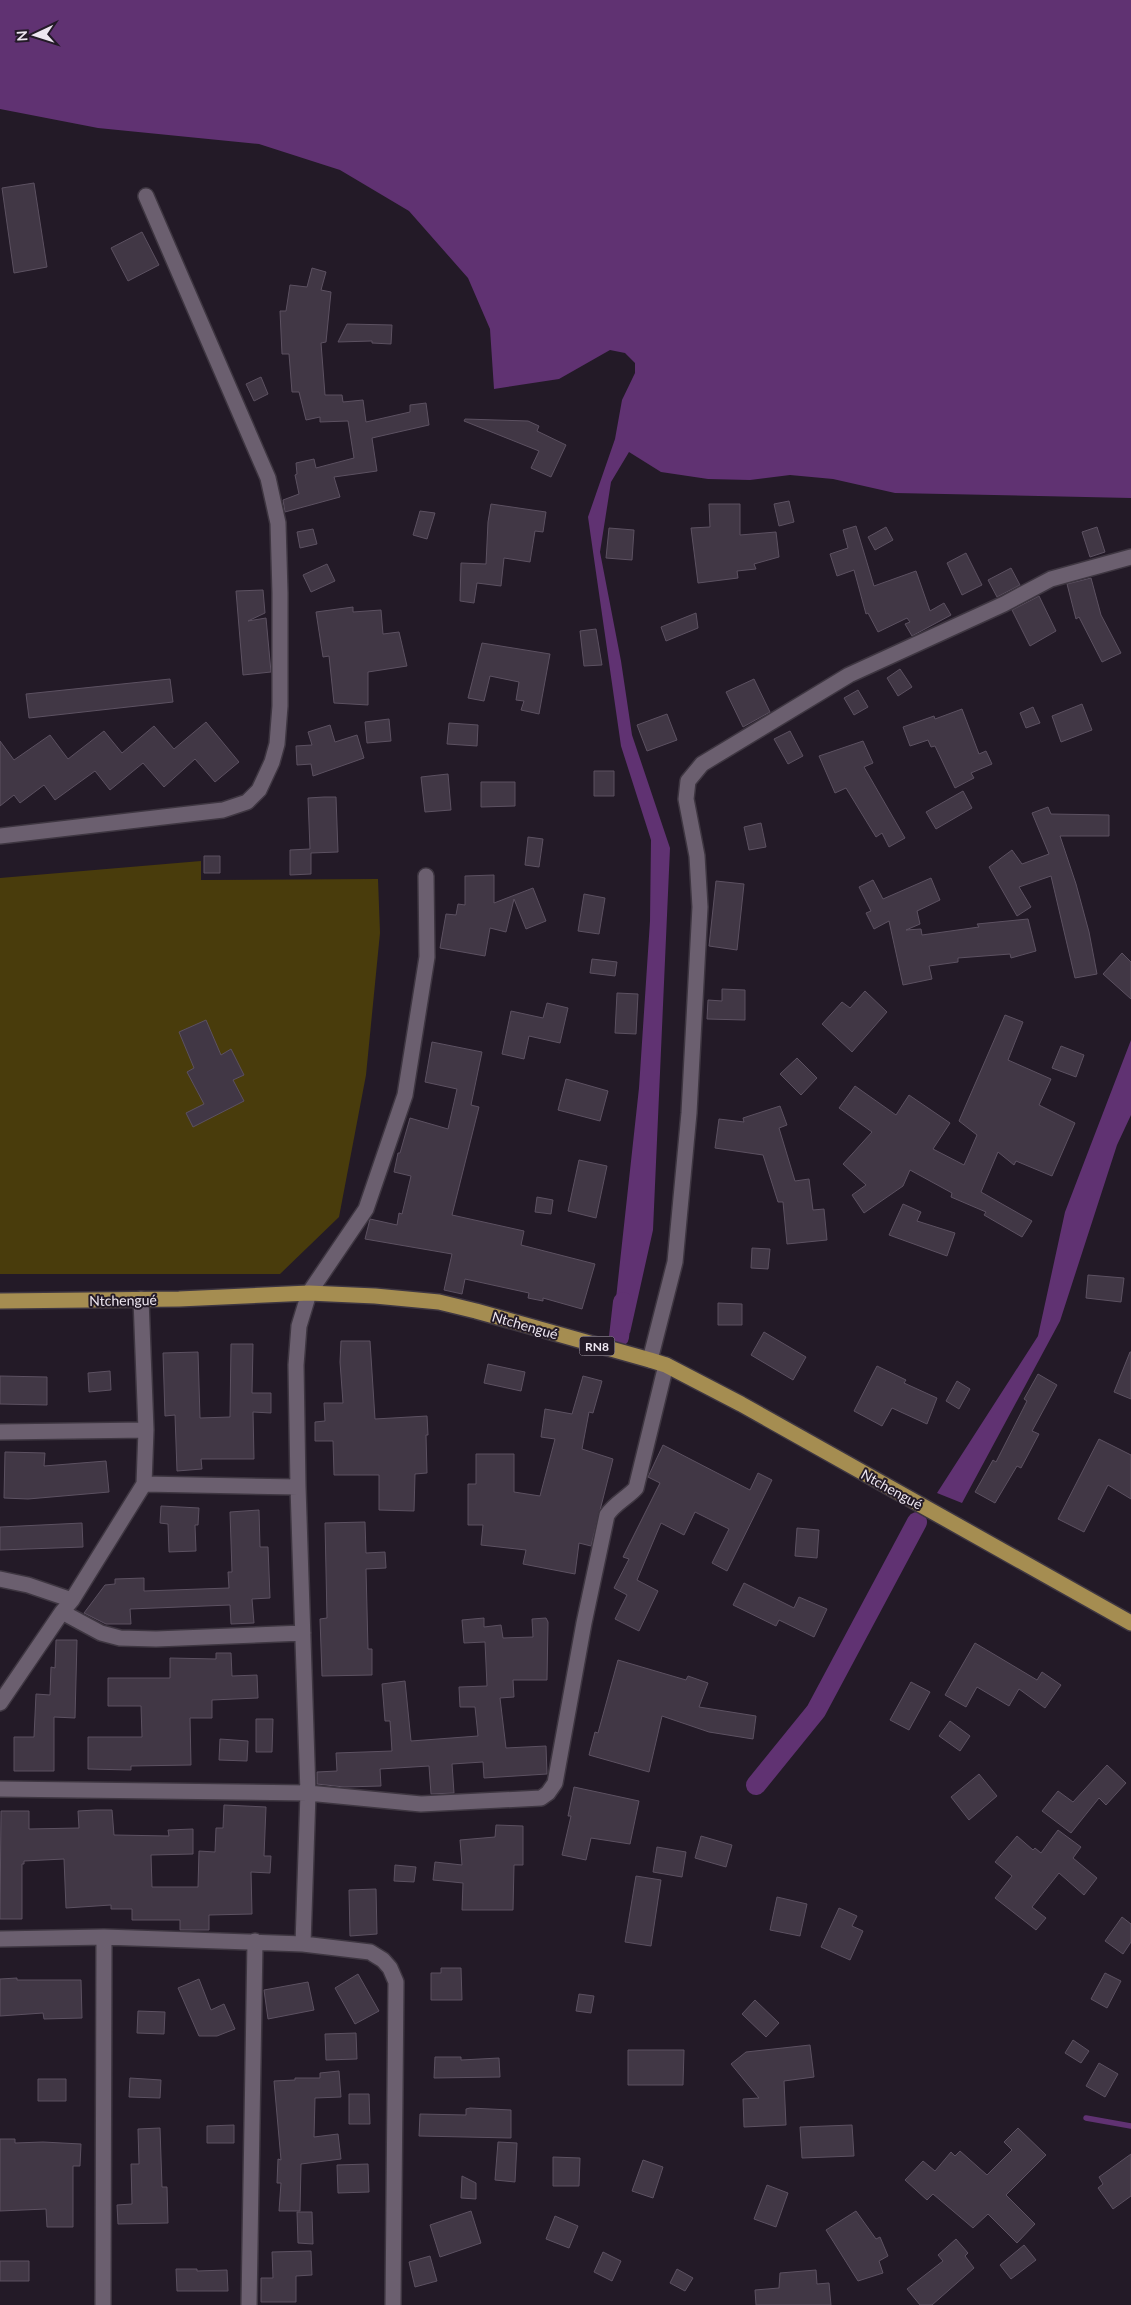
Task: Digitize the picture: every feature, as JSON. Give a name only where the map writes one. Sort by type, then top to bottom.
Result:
[{"type":"main road","name":"Ntchengué","points":[[0,1301],[141,1299],[309,1293],[375,1296],[439,1302],[650,1360],[666,1365],[741,1404],[1131,1623]]},
{"type":"street","points":[[0,836],[223,810],[236,806],[248,802],[259,790],[270,769],[277,744],[280,706],[278,523],[268,478],[146,196]]},
{"type":"street","points":[[650,1360],[675,1262],[689,1113],[700,906],[697,856],[686,799],[688,781],[702,764],[849,675],[1004,604],[1051,579],[1131,557]]},
{"type":"street","points":[[303,1944],[308,1793],[298,1487],[296,1365],[299,1326],[309,1293],[366,1209],[405,1095],[426,957],[426,876]]},
{"type":"street","points":[[0,1703],[72,1600],[144,1484],[146,1430],[141,1299]]},
{"type":"street","points":[[0,1789],[308,1793],[421,1804],[540,1798],[548,1793],[555,1783],[584,1624],[607,1515],[614,1505],[626,1499],[636,1488],[666,1365]]},
{"type":"street","points":[[0,1432],[146,1430]]},
{"type":"street","points":[[144,1484],[298,1487]]},
{"type":"street","points":[[0,1579],[28,1585],[72,1600]]},
{"type":"street","points":[[62,1612],[101,1633],[120,1638],[156,1639],[303,1633]]},
{"type":"street","points":[[0,1939],[104,1938],[255,1941],[303,1944],[370,1952],[383,1960],[390,1968],[396,1982],[393,2305]]},
{"type":"street","points":[[103,2305],[104,1938]]},
{"type":"street","points":[[249,2305],[255,1941]]},
{"type":"shaded area","points":[[0,0],[1131,0],[1131,498],[895,493],[833,479],[790,475],[750,480],[708,479],[661,472],[629,452],[611,482],[600,552],[621,661],[632,735],[670,848],[653,1230],[630,1333],[613,1326],[639,1088],[650,921],[651,840],[621,746],[588,517],[615,439],[622,400],[635,373],[635,363],[625,353],[610,350],[559,379],[494,389],[490,329],[468,278],[409,211],[340,170],[259,144],[98,128],[0,109]]},
{"type":"shaded area","points":[[201,861],[201,880],[378,879],[380,933],[366,1075],[339,1217],[280,1274],[0,1274],[0,878]]},
{"type":"shaded area","points":[[1131,1040],[1131,1115],[1117,1145],[1060,1321],[962,1503],[937,1493],[1038,1336],[1065,1212]]},
{"type":"building","points":[[34,183],[47,267],[14,273],[2,188]]},
{"type":"building","points":[[142,232],[159,265],[128,281],[111,248]]},
{"type":"building","points":[[312,268],[326,272],[321,290],[331,292],[326,342],[321,343],[325,395],[342,395],[343,402],[363,400],[366,422],[410,412],[410,405],[426,403],[429,425],[372,438],[377,471],[334,477],[340,497],[285,512],[283,500],[299,494],[295,475],[297,474],[296,463],[314,459],[316,468],[354,458],[348,421],[320,422],[320,417],[306,420],[299,392],[292,392],[289,354],[282,354],[280,311],[286,311],[290,285],[307,287]]},
{"type":"building","points":[[347,324],[392,325],[391,344],[372,343],[372,341],[338,342]]},
{"type":"building","points":[[261,377],[268,394],[254,401],[246,384]]},
{"type":"building","points":[[465,419],[528,421],[539,426],[537,431],[566,445],[551,477],[531,468],[539,451],[464,421]]},
{"type":"building","points":[[789,501],[794,522],[779,526],[774,504]]},
{"type":"building","points":[[491,504],[546,512],[543,532],[535,531],[530,562],[504,558],[501,586],[477,583],[474,603],[460,601],[461,563],[486,564]]},
{"type":"building","points":[[709,504],[740,504],[740,535],[776,532],[779,557],[754,564],[756,569],[737,571],[738,578],[698,583],[691,528],[710,527]]},
{"type":"building","points":[[420,511],[435,513],[427,539],[413,535]]},
{"type":"building","points":[[856,526],[874,586],[916,571],[930,611],[944,603],[951,615],[912,636],[905,624],[910,622],[907,618],[878,632],[868,613],[866,614],[854,570],[837,576],[830,554],[848,548],[843,530]]},
{"type":"building","points":[[886,527],[893,540],[875,550],[868,537]]},
{"type":"building","points":[[1097,527],[1105,552],[1090,557],[1082,532]]},
{"type":"building","points":[[609,528],[634,530],[632,560],[606,558]]},
{"type":"building","points":[[313,529],[317,544],[300,548],[297,532]]},
{"type":"building","points":[[966,553],[982,585],[962,595],[947,563]]},
{"type":"building","points":[[327,564],[335,581],[311,592],[303,575]]},
{"type":"building","points":[[1011,568],[1020,585],[997,597],[988,580]]},
{"type":"building","points":[[1091,578],[1101,615],[1121,653],[1102,662],[1079,617],[1076,619],[1067,584]]},
{"type":"building","points":[[263,590],[265,613],[248,621],[266,618],[271,672],[243,675],[236,591]]},
{"type":"building","points":[[1039,596],[1056,631],[1030,646],[1012,610]]},
{"type":"building","points":[[353,607],[353,612],[381,610],[383,634],[399,632],[407,666],[368,672],[368,705],[334,703],[329,656],[323,657],[316,612]]},
{"type":"building","points":[[696,613],[698,628],[666,641],[661,627]]},
{"type":"building","points":[[596,629],[602,665],[584,666],[580,631]]},
{"type":"building","points":[[482,643],[550,654],[539,714],[521,710],[524,701],[516,700],[519,682],[490,676],[484,701],[468,698]]},
{"type":"building","points":[[900,669],[912,687],[898,696],[887,678]]},
{"type":"building","points":[[170,679],[173,702],[29,718],[26,694]]},
{"type":"building","points":[[754,679],[770,712],[743,727],[726,692]]},
{"type":"building","points":[[858,690],[868,707],[854,715],[844,698]]},
{"type":"building","points":[[1082,704],[1092,730],[1061,742],[1052,716]]},
{"type":"building","points":[[1033,707],[1040,723],[1026,728],[1020,713]]},
{"type":"building","points":[[962,709],[979,754],[986,751],[992,764],[971,773],[974,778],[955,788],[935,746],[931,747],[928,740],[910,746],[903,727],[934,716],[935,719]]},
{"type":"building","points":[[667,714],[677,740],[647,751],[637,725]]},
{"type":"building","points":[[389,719],[391,741],[367,743],[365,722]]},
{"type":"building","points":[[206,722],[239,762],[215,782],[195,759],[164,787],[143,763],[110,790],[95,771],[55,800],[44,785],[20,803],[14,795],[0,806],[0,741],[14,760],[50,735],[68,759],[104,731],[122,753],[154,726],[174,749]]},
{"type":"building","points":[[449,723],[478,725],[477,746],[447,744]]},
{"type":"building","points":[[330,725],[335,742],[357,735],[364,758],[313,776],[311,764],[297,765],[296,746],[312,745],[308,732]]},
{"type":"building","points":[[790,731],[803,756],[788,764],[774,739]]},
{"type":"building","points":[[863,741],[873,763],[864,767],[905,838],[889,847],[882,833],[876,837],[846,788],[835,793],[819,756]]},
{"type":"building","points":[[594,771],[614,771],[614,796],[594,796]]},
{"type":"building","points":[[448,774],[451,810],[425,812],[421,777]]},
{"type":"building","points":[[481,782],[515,782],[515,806],[481,807]]},
{"type":"building","points":[[963,791],[972,808],[936,829],[926,812]]},
{"type":"building","points":[[336,797],[338,852],[311,853],[311,874],[290,875],[290,850],[310,849],[308,798]]},
{"type":"building","points":[[1048,807],[1051,814],[1109,815],[1109,836],[1060,836],[1089,932],[1097,974],[1075,978],[1051,876],[1019,887],[1031,907],[1017,916],[989,867],[1012,850],[1022,864],[1049,854],[1032,813]]},
{"type":"building","points":[[761,823],[766,847],[749,850],[744,827]]},
{"type":"building","points":[[528,837],[543,839],[539,867],[525,865]]},
{"type":"building","points":[[204,856],[220,856],[220,873],[204,873]]},
{"type":"building","points":[[494,875],[494,903],[533,888],[546,921],[526,929],[514,899],[506,932],[490,928],[485,956],[440,948],[446,914],[456,915],[458,904],[465,905],[465,876]]},
{"type":"building","points":[[931,878],[940,900],[917,911],[920,924],[906,930],[921,929],[922,935],[979,927],[977,924],[1028,919],[1036,951],[1011,958],[1010,954],[958,958],[958,962],[929,966],[932,979],[903,985],[889,921],[874,929],[866,913],[871,911],[859,887],[873,880],[883,899]]},
{"type":"building","points":[[716,881],[744,884],[737,950],[709,946]]},
{"type":"building","points":[[584,894],[605,898],[599,934],[578,931]]},
{"type":"building","points":[[1122,953],[1131,962],[1131,999],[1103,974]]},
{"type":"building","points":[[592,959],[617,962],[615,976],[590,973]]},
{"type":"building","points":[[722,989],[745,990],[745,1020],[707,1019],[708,1000],[722,1001]]},
{"type":"building","points":[[865,991],[887,1012],[852,1052],[822,1024],[842,1002],[850,1008]]},
{"type":"building","points":[[617,993],[638,994],[636,1034],[615,1033]]},
{"type":"building","points":[[547,1003],[568,1008],[560,1043],[529,1036],[524,1059],[502,1054],[511,1011],[543,1018]]},
{"type":"building","points":[[1005,1015],[1023,1022],[1008,1060],[1051,1079],[1039,1105],[1075,1123],[1052,1176],[1016,1161],[1014,1165],[998,1152],[981,1192],[1032,1221],[1022,1237],[984,1215],[986,1212],[951,1197],[952,1193],[910,1170],[903,1186],[864,1213],[852,1195],[866,1185],[843,1164],[872,1132],[839,1108],[855,1086],[896,1115],[909,1095],[950,1123],[933,1149],[964,1165],[977,1135],[959,1121]]},
{"type":"building","points":[[206,1020],[221,1055],[231,1049],[244,1075],[233,1080],[244,1101],[193,1127],[186,1113],[204,1104],[187,1072],[194,1068],[179,1032]]},
{"type":"building","points":[[432,1042],[482,1052],[471,1105],[479,1107],[452,1215],[524,1231],[521,1245],[595,1264],[582,1309],[543,1298],[543,1301],[528,1298],[529,1293],[465,1279],[462,1294],[444,1290],[452,1254],[365,1239],[370,1219],[397,1225],[399,1213],[402,1214],[411,1176],[394,1172],[398,1153],[400,1153],[410,1118],[448,1129],[457,1089],[425,1082]]},
{"type":"building","points":[[1061,1046],[1084,1055],[1076,1077],[1052,1068]]},
{"type":"building","points":[[797,1058],[817,1078],[801,1095],[780,1074]]},
{"type":"building","points":[[566,1079],[608,1091],[600,1121],[558,1110]]},
{"type":"building","points":[[780,1106],[787,1125],[779,1128],[795,1181],[809,1179],[813,1210],[824,1209],[827,1240],[787,1244],[783,1202],[778,1202],[763,1155],[715,1148],[719,1119],[744,1122],[743,1118]]},
{"type":"building","points":[[579,1160],[607,1166],[596,1218],[568,1211]]},
{"type":"building","points":[[537,1197],[553,1200],[551,1214],[535,1212]]},
{"type":"building","points":[[903,1204],[921,1212],[917,1221],[955,1233],[947,1256],[889,1235]]},
{"type":"building","points":[[752,1248],[770,1249],[768,1269],[751,1268]]},
{"type":"building","points":[[1088,1275],[1124,1278],[1121,1302],[1086,1298]]},
{"type":"building","points":[[718,1303],[742,1304],[742,1325],[718,1325]]},
{"type":"building","points":[[764,1332],[806,1357],[793,1380],[751,1355]]},
{"type":"building","points":[[341,1341],[370,1341],[375,1419],[427,1416],[427,1473],[415,1474],[414,1511],[379,1510],[379,1475],[334,1475],[333,1441],[315,1441],[315,1422],[325,1421],[324,1403],[343,1403],[340,1362]]},
{"type":"building","points":[[231,1344],[253,1344],[252,1393],[271,1393],[271,1413],[253,1412],[254,1459],[201,1459],[202,1469],[177,1471],[175,1415],[165,1416],[163,1353],[198,1352],[200,1418],[230,1417]]},
{"type":"building","points":[[1131,1352],[1131,1399],[1114,1392]]},
{"type":"building","points":[[488,1364],[525,1372],[521,1391],[484,1383]]},
{"type":"building","points":[[877,1366],[906,1380],[904,1383],[937,1398],[927,1424],[892,1408],[882,1426],[854,1411]]},
{"type":"building","points":[[110,1371],[111,1390],[89,1392],[88,1373]]},
{"type":"building","points":[[1038,1374],[1057,1385],[1032,1431],[1039,1434],[1021,1468],[1017,1466],[995,1503],[975,1492],[993,1460],[996,1462],[1027,1401],[1024,1399]]},
{"type":"building","points":[[0,1376],[47,1377],[47,1405],[0,1404]]},
{"type":"building","points":[[583,1376],[602,1381],[593,1413],[589,1412],[582,1449],[613,1459],[591,1546],[579,1543],[575,1574],[523,1564],[526,1550],[481,1545],[483,1525],[468,1525],[468,1484],[476,1484],[476,1454],[514,1454],[514,1492],[540,1496],[555,1439],[541,1437],[545,1409],[572,1414]]},
{"type":"building","points":[[957,1381],[970,1389],[959,1409],[946,1401]]},
{"type":"building","points":[[1099,1439],[1131,1455],[1131,1499],[1108,1485],[1084,1532],[1058,1519]]},
{"type":"building","points":[[663,1445],[750,1490],[758,1473],[772,1480],[727,1571],[712,1563],[729,1529],[695,1512],[684,1535],[661,1523],[637,1580],[658,1591],[639,1631],[615,1619],[627,1595],[614,1588],[629,1559],[623,1557],[660,1483],[648,1477]]},
{"type":"building","points":[[5,1452],[45,1453],[44,1466],[106,1461],[109,1492],[28,1499],[4,1498]]},
{"type":"building","points":[[161,1506],[199,1508],[198,1525],[195,1525],[196,1551],[169,1552],[168,1524],[160,1523]]},
{"type":"building","points":[[259,1510],[260,1547],[268,1547],[270,1598],[252,1599],[254,1623],[231,1624],[230,1605],[130,1609],[131,1624],[106,1624],[84,1613],[105,1585],[115,1584],[115,1579],[144,1578],[144,1591],[229,1588],[228,1572],[232,1572],[230,1512]]},
{"type":"building","points":[[365,1522],[366,1553],[385,1552],[386,1568],[366,1569],[368,1649],[372,1649],[372,1675],[322,1676],[320,1619],[327,1618],[325,1523]]},
{"type":"building","points":[[82,1523],[83,1547],[0,1550],[0,1527]]},
{"type":"building","points":[[797,1528],[819,1530],[817,1558],[795,1556]]},
{"type":"building","points":[[744,1583],[794,1608],[799,1597],[827,1609],[814,1637],[779,1620],[776,1626],[733,1605]]},
{"type":"building","points":[[484,1618],[484,1627],[501,1625],[503,1638],[533,1637],[532,1619],[546,1618],[548,1622],[547,1680],[513,1680],[514,1697],[500,1698],[506,1748],[546,1746],[547,1774],[484,1778],[483,1762],[452,1764],[454,1793],[431,1794],[429,1766],[380,1769],[381,1786],[344,1787],[317,1784],[317,1772],[337,1771],[336,1753],[392,1751],[390,1721],[385,1721],[382,1684],[405,1681],[411,1741],[478,1736],[475,1707],[460,1707],[459,1687],[487,1686],[485,1642],[464,1643],[462,1620]]},
{"type":"building","points":[[56,1640],[77,1640],[75,1718],[54,1717],[54,1771],[14,1771],[14,1737],[34,1737],[36,1694],[50,1695],[51,1667],[55,1668]]},
{"type":"building","points":[[975,1643],[1037,1680],[1042,1672],[1061,1685],[1045,1708],[1019,1689],[1009,1706],[977,1687],[966,1707],[945,1695]]},
{"type":"building","points":[[216,1653],[231,1653],[232,1676],[257,1675],[258,1698],[212,1700],[212,1718],[190,1718],[191,1765],[131,1766],[131,1770],[88,1769],[88,1737],[142,1737],[141,1706],[108,1706],[108,1678],[170,1678],[170,1658],[216,1659]]},
{"type":"building","points":[[618,1660],[686,1680],[688,1676],[708,1683],[699,1707],[756,1716],[753,1739],[709,1732],[662,1716],[649,1772],[589,1755],[595,1732],[598,1733]]},
{"type":"building","points":[[911,1682],[930,1692],[909,1730],[890,1720]]},
{"type":"building","points":[[256,1719],[273,1719],[272,1752],[256,1752]]},
{"type":"building","points":[[950,1721],[970,1736],[960,1751],[939,1736]]},
{"type":"building","points":[[220,1739],[248,1741],[247,1761],[219,1760]]},
{"type":"building","points":[[1107,1765],[1126,1783],[1106,1805],[1099,1798],[1071,1833],[1042,1811],[1058,1791],[1073,1802]]},
{"type":"building","points":[[979,1774],[997,1796],[969,1820],[951,1797]]},
{"type":"building","points":[[574,1787],[639,1801],[630,1844],[591,1838],[586,1860],[562,1855],[571,1816],[568,1816]]},
{"type":"building","points":[[224,1805],[266,1807],[264,1856],[271,1856],[270,1873],[251,1872],[252,1914],[209,1915],[209,1930],[180,1930],[180,1920],[132,1920],[132,1909],[111,1909],[111,1905],[66,1908],[64,1859],[24,1861],[24,1864],[22,1864],[22,1919],[0,1919],[1,1811],[29,1811],[29,1829],[79,1828],[78,1811],[112,1810],[114,1835],[169,1836],[168,1830],[193,1829],[193,1854],[151,1855],[152,1887],[198,1887],[199,1851],[215,1852],[216,1828],[223,1828]]},
{"type":"building","points":[[496,1825],[523,1826],[523,1865],[514,1865],[513,1910],[462,1910],[463,1883],[433,1880],[435,1862],[462,1865],[460,1840],[495,1837]]},
{"type":"building","points":[[1058,1830],[1081,1847],[1073,1858],[1097,1878],[1084,1895],[1059,1873],[1032,1907],[1046,1918],[1036,1930],[995,1898],[1012,1876],[995,1862],[1017,1836],[1033,1850],[1035,1848],[1041,1853]]},
{"type":"building","points":[[701,1836],[732,1845],[726,1867],[695,1858]]},
{"type":"building","points":[[657,1847],[686,1852],[682,1877],[653,1872]]},
{"type":"building","points":[[395,1865],[416,1867],[414,1882],[394,1881]]},
{"type":"building","points":[[636,1876],[661,1880],[651,1946],[625,1942]]},
{"type":"building","points":[[376,1889],[377,1934],[350,1936],[349,1890]]},
{"type":"building","points":[[777,1897],[807,1904],[800,1936],[770,1930]]},
{"type":"building","points":[[839,1908],[857,1916],[852,1926],[863,1931],[850,1960],[821,1947]]},
{"type":"building","points":[[1122,1917],[1131,1924],[1131,1942],[1123,1954],[1105,1941]]},
{"type":"building","points":[[441,1968],[461,1968],[462,2000],[431,2000],[431,1973],[441,1973]]},
{"type":"building","points":[[1105,1973],[1121,1981],[1107,2008],[1091,1999]]},
{"type":"building","points":[[358,1974],[379,2011],[355,2024],[335,1988]]},
{"type":"building","points":[[17,1978],[17,1980],[81,1980],[82,2018],[44,2019],[43,2013],[0,2016],[0,1979]]},
{"type":"building","points":[[199,1979],[211,2010],[224,2004],[235,2029],[217,2036],[199,2036],[178,1988]]},
{"type":"building","points":[[308,1982],[314,2010],[268,2019],[264,1990]]},
{"type":"building","points":[[579,1994],[594,1996],[591,2013],[576,2011]]},
{"type":"building","points":[[755,2000],[779,2023],[766,2037],[742,2014]]},
{"type":"building","points":[[138,2011],[165,2012],[164,2034],[137,2033]]},
{"type":"building","points":[[356,2033],[357,2059],[326,2060],[325,2034]]},
{"type":"building","points":[[1073,2040],[1089,2051],[1081,2063],[1065,2053]]},
{"type":"building","points":[[810,2045],[814,2077],[784,2081],[786,2125],[744,2127],[743,2099],[759,2098],[731,2064],[746,2052]]},
{"type":"building","points":[[628,2050],[684,2050],[683,2085],[628,2085]]},
{"type":"building","points":[[435,2057],[461,2057],[461,2060],[499,2058],[500,2077],[434,2078]]},
{"type":"building","points":[[1099,2063],[1118,2074],[1105,2097],[1086,2086]]},
{"type":"building","points":[[339,2071],[341,2097],[315,2098],[314,2137],[338,2134],[341,2159],[301,2164],[300,2211],[279,2211],[281,2183],[277,2183],[278,2159],[281,2160],[274,2081],[295,2080],[295,2078],[320,2078],[320,2073]]},
{"type":"building","points":[[130,2078],[161,2080],[160,2098],[129,2097]]},
{"type":"building","points":[[38,2079],[66,2079],[66,2101],[38,2101]]},
{"type":"building","points":[[349,2094],[369,2094],[370,2124],[349,2124]]},
{"type":"building","points":[[466,2109],[511,2110],[511,2138],[419,2136],[420,2114],[466,2115]]},
{"type":"building","points":[[234,2125],[234,2143],[207,2143],[207,2126]]},
{"type":"building","points":[[852,2125],[854,2156],[802,2158],[800,2127]]},
{"type":"building","points":[[160,2128],[162,2187],[167,2187],[168,2223],[118,2224],[117,2205],[132,2204],[131,2164],[139,2164],[138,2129]]},
{"type":"building","points":[[1018,2128],[1046,2155],[1006,2195],[1035,2224],[1017,2243],[988,2214],[973,2228],[933,2194],[927,2200],[905,2180],[923,2161],[935,2171],[951,2152],[955,2156],[960,2151],[987,2175],[1012,2150],[1004,2142]]},
{"type":"building","points":[[0,2139],[15,2139],[15,2143],[81,2144],[80,2166],[73,2166],[73,2227],[47,2227],[46,2209],[0,2211]]},
{"type":"building","points":[[498,2142],[517,2143],[515,2182],[495,2180]]},
{"type":"building","points":[[1131,2154],[1131,2196],[1113,2209],[1098,2188],[1103,2184],[1099,2177]]},
{"type":"building","points":[[553,2157],[580,2158],[579,2186],[553,2186]]},
{"type":"building","points":[[643,2160],[663,2167],[653,2198],[632,2191]]},
{"type":"building","points":[[368,2164],[369,2192],[338,2193],[337,2165]]},
{"type":"building","points":[[462,2176],[476,2183],[476,2199],[461,2198]]},
{"type":"building","points":[[767,2185],[788,2193],[776,2227],[754,2219]]},
{"type":"building","points":[[471,2211],[481,2243],[440,2257],[430,2225]]},
{"type":"building","points":[[856,2211],[876,2239],[880,2237],[888,2256],[879,2261],[883,2273],[858,2281],[826,2230]]},
{"type":"building","points":[[297,2212],[312,2212],[313,2244],[298,2243]]},
{"type":"building","points":[[555,2216],[578,2226],[569,2248],[546,2239]]},
{"type":"building","points":[[956,2239],[968,2253],[965,2256],[974,2268],[932,2305],[920,2305],[907,2289],[943,2261],[938,2255]]},
{"type":"building","points":[[1024,2245],[1036,2260],[1011,2279],[1000,2265]]},
{"type":"building","points":[[311,2251],[312,2275],[296,2276],[296,2302],[261,2302],[261,2278],[273,2278],[272,2252]]},
{"type":"building","points":[[603,2252],[621,2261],[612,2281],[594,2272]]},
{"type":"building","points":[[430,2256],[437,2281],[415,2287],[409,2262]]},
{"type":"building","points":[[0,2261],[29,2261],[29,2281],[0,2281]]},
{"type":"building","points":[[176,2269],[197,2269],[197,2271],[227,2270],[228,2291],[177,2291]]},
{"type":"building","points":[[677,2269],[693,2278],[685,2291],[670,2283]]},
{"type":"building","points":[[816,2270],[817,2284],[829,2283],[831,2305],[756,2305],[755,2290],[779,2288],[780,2273]]},
{"type":"waterway","points":[[619,1337],[623,1302]]},
{"type":"waterway","points":[[756,1785],[816,1711],[917,1522]]},
{"type":"waterway","points":[[1086,2118],[1131,2126]]}]
